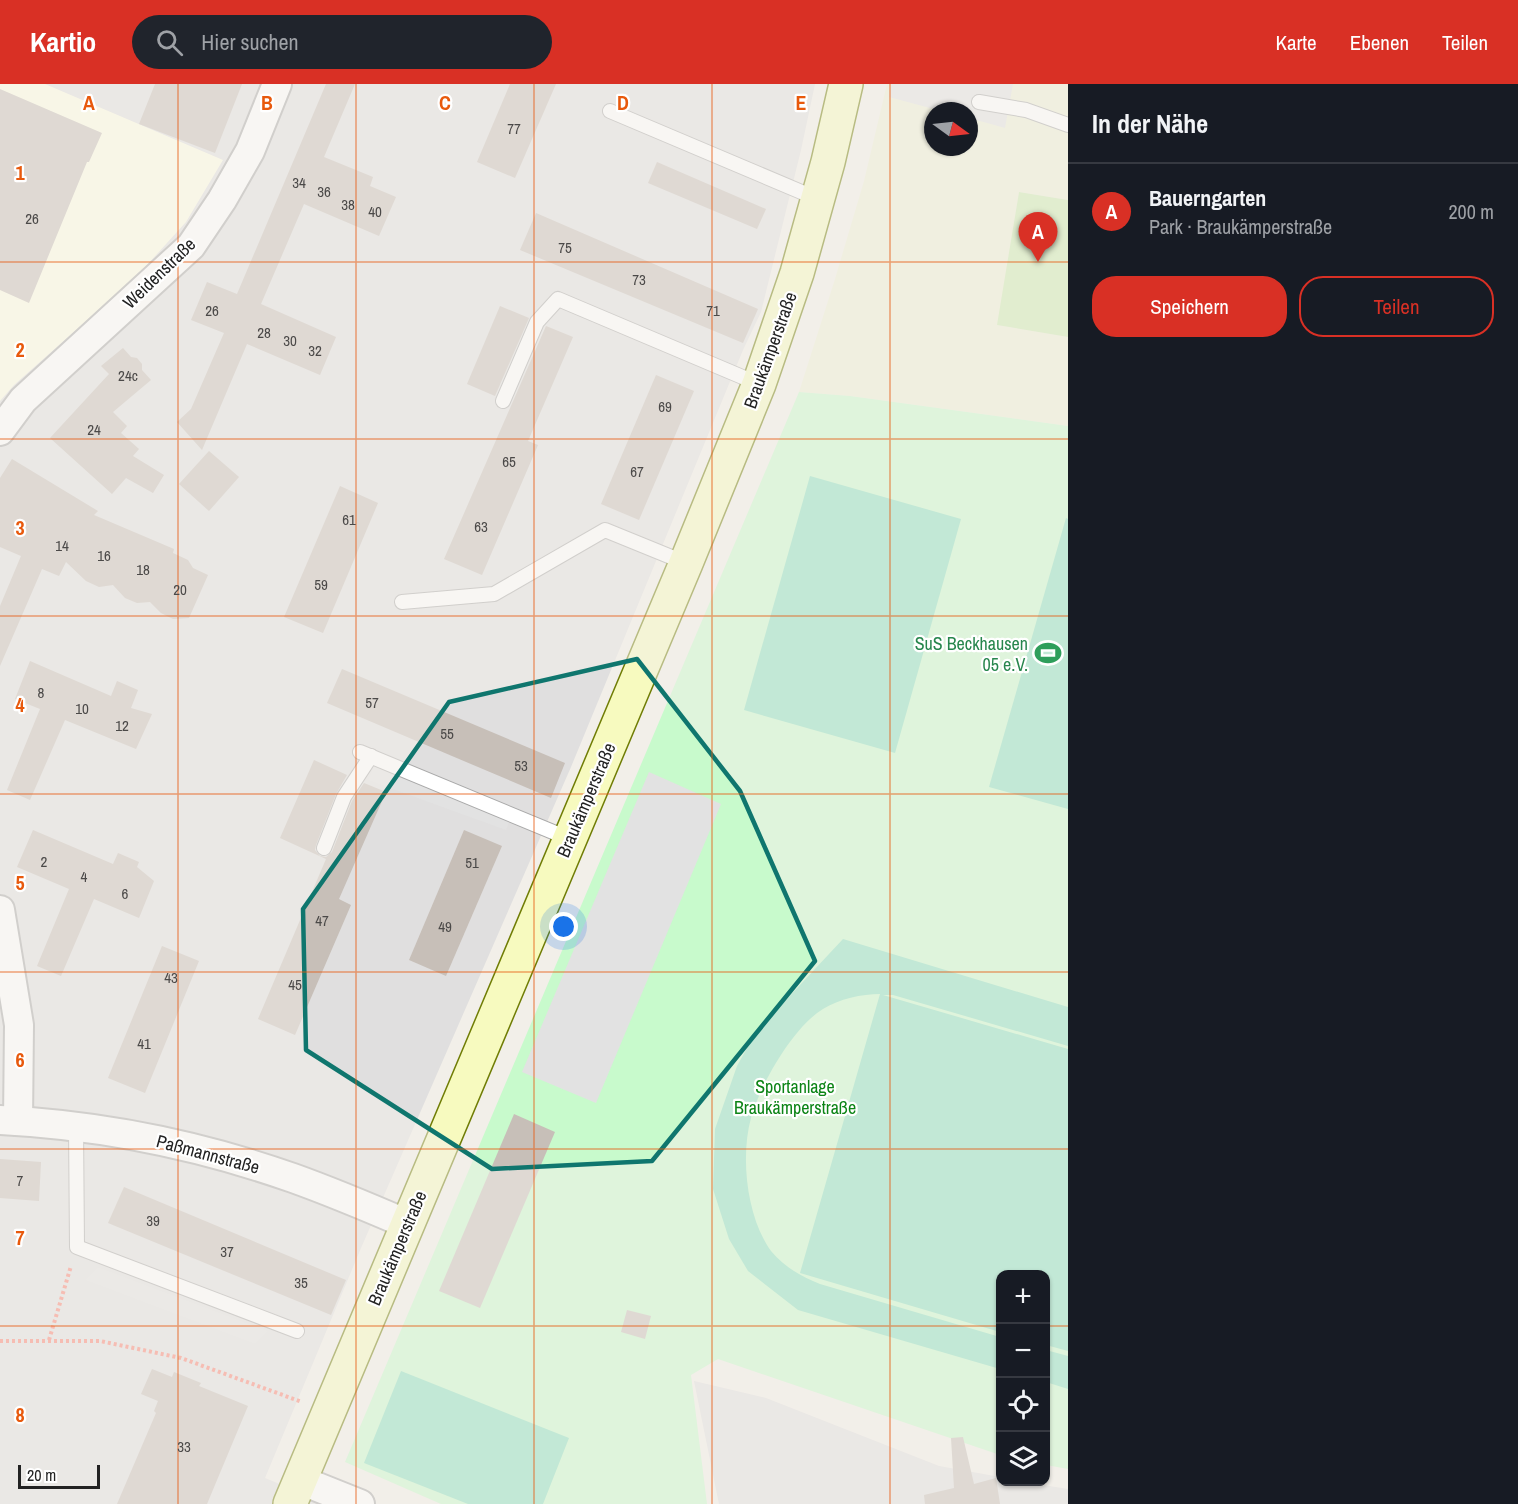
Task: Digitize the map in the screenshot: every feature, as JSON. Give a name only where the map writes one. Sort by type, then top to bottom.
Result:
[{"type":"street","name":"Weidenstraße","points":[[0,431],[23,400],[191,246],[222,200],[250,151],[277,84]]},
{"type":"street","name":"Braukämperstraße","points":[[295,1492],[686,563],[759,384],[797,273],[846,84]]},
{"type":"street","points":[[0,910],[19,1025],[9,1121]]},
{"type":"street","name":"Paßmannstraße","points":[[9,1121],[76,1126],[155,1139],[225,1157],[293,1178],[407,1224]]},
{"type":"street","points":[[295,1492],[360,1504]]},
{"type":"lane","points":[[979,102],[1026,110],[1068,125]]},
{"type":"lane","points":[[610,111],[818,199]]},
{"type":"lane","points":[[503,401],[537,322],[558,299],[759,384]]},
{"type":"lane","points":[[402,602],[494,594],[605,530],[686,563]]},
{"type":"lane","points":[[324,848],[344,797],[366,754],[570,839]]},
{"type":"lane","points":[[76,1126],[77,1247],[297,1332]]},
{"type":"path","points":[[49,1340],[77,1247]]},
{"type":"path","points":[[0,1341],[100,1341],[181,1358],[328,1411]]},
{"type":"highlighted area","points":[[637,659],[740,791],[815,961],[652,1161],[492,1169],[306,1050],[303,909],[449,702]]},
{"type":"shaded area","points":[[0,84],[815,84],[761,312],[743,350],[571,767],[361,1248],[265,1478],[328,1504],[0,1504]]},
{"type":"shaded area","points":[[0,84],[45,84],[223,160],[186,222],[138,275],[14,385],[0,401]]},
{"type":"shaded area","points":[[887,84],[1068,84],[1068,200],[1019,192],[998,325],[1068,337],[1068,426],[850,396],[799,392],[864,181]]},
{"type":"shaded area","points":[[891,84],[1013,84],[1005,128],[978,120],[978,102],[924,102],[924,106],[889,97]]},
{"type":"shaded area","points":[[374,766],[511,816],[506,830],[368,780]]},
{"type":"shaded area","points":[[649,772],[721,804],[596,1103],[522,1072]]},
{"type":"shaded area","points":[[98,1267],[268,1331],[255,1344],[85,1280]]},
{"type":"shaded area","points":[[694,1381],[766,1398],[939,1466],[996,1476],[996,1486],[1049,1486],[1068,1489],[1068,1504],[719,1504]]},
{"type":"green space","points":[[1019,192],[1068,200],[1068,337],[997,325]]},
{"type":"green space","name":"Sportanlage Braukämperstraße","points":[[799,392],[850,396],[1068,426],[1068,1469],[1050,1466],[1050,1270],[996,1270],[996,1454],[718,1359],[691,1375],[707,1504],[441,1504],[345,1462]]},
{"type":"green space","points":[[810,476],[961,519],[895,753],[744,710]]},
{"type":"green space","name":"SuS Beckhausen 05 e.V.","points":[[1066,518],[1068,519],[1068,809],[989,787]]},
{"type":"green space","points":[[843,939],[1068,1007],[1068,1046],[893,995],[883,995],[1068,1049],[1068,1351],[1050,1346],[1050,1270],[996,1270],[996,1331],[800,1273],[880,994],[836,1002],[812,1017],[789,1043],[770,1074],[755,1105],[746,1151],[748,1187],[756,1222],[776,1257],[787,1267],[807,1278],[820,1284],[996,1336],[996,1368],[798,1310],[748,1271],[729,1239],[713,1189],[715,1129],[737,1066],[756,1032]]},
{"type":"green space","points":[[1050,1351],[1068,1356],[1068,1389],[1050,1383]]},
{"type":"green space","points":[[401,1371],[569,1438],[543,1504],[468,1504],[364,1463]]},
{"type":"building","points":[[155,84],[242,84],[215,153],[139,124]]},
{"type":"building","points":[[326,84],[355,84],[324,157],[373,177],[370,186],[396,197],[379,236],[304,204],[261,304],[336,337],[320,375],[247,344],[202,450],[177,422],[191,409],[224,333],[191,320],[207,282],[237,294]]},
{"type":"building","points":[[510,84],[556,84],[515,178],[477,162]]},
{"type":"building","points":[[0,89],[102,133],[87,162],[29,303],[0,290]]},
{"type":"building","points":[[657,162],[766,209],[757,229],[648,183]]},
{"type":"building","points":[[536,213],[758,309],[743,343],[520,250]]},
{"type":"building","points":[[500,306],[529,318],[495,396],[467,384]]},
{"type":"building","points":[[546,326],[573,337],[528,441],[538,445],[482,575],[444,559]]},
{"type":"building","points":[[123,348],[131,357],[137,358],[142,364],[142,370],[151,380],[113,412],[127,426],[121,433],[139,449],[133,456],[164,475],[153,493],[126,478],[112,494],[50,438],[109,374],[101,366]]},
{"type":"building","points":[[656,375],[694,391],[639,520],[601,504]]},
{"type":"building","points":[[209,451],[239,477],[209,511],[179,484]]},
{"type":"building","points":[[12,459],[98,511],[94,515],[174,549],[173,553],[188,560],[193,568],[208,575],[189,618],[173,619],[161,613],[150,602],[137,603],[125,598],[113,585],[99,587],[86,581],[66,562],[59,576],[42,569],[0,666],[0,606],[21,556],[0,547],[0,478]]},
{"type":"building","points":[[340,486],[378,503],[323,633],[284,617]]},
{"type":"building","points":[[30,661],[111,696],[117,681],[138,690],[131,708],[152,714],[136,749],[65,720],[30,800],[7,790],[40,709],[15,699]]},
{"type":"building","points":[[342,669],[565,763],[551,798],[327,703]]},
{"type":"building","points":[[314,760],[347,775],[336,794],[316,845],[315,850],[320,856],[326,857],[332,852],[352,801],[364,783],[386,792],[339,899],[351,905],[295,1035],[258,1019],[326,859],[280,838]]},
{"type":"building","points":[[33,830],[113,864],[118,853],[139,862],[137,867],[154,881],[139,918],[94,899],[61,976],[37,966],[69,889],[17,867]]},
{"type":"building","points":[[464,830],[502,846],[446,976],[409,960]]},
{"type":"building","points":[[162,946],[199,961],[145,1093],[108,1078]]},
{"type":"building","points":[[514,1114],[555,1132],[480,1308],[439,1291]]},
{"type":"building","points":[[0,1159],[41,1162],[39,1201],[0,1198]]},
{"type":"building","points":[[124,1187],[346,1280],[331,1315],[108,1223]]},
{"type":"building","points":[[627,1310],[651,1316],[645,1339],[621,1332]]},
{"type":"building","points":[[152,1369],[172,1377],[174,1372],[201,1383],[199,1386],[248,1406],[207,1504],[117,1504],[156,1413],[154,1411],[158,1401],[141,1394]]},
{"type":"building","points":[[963,1437],[974,1484],[996,1478],[1000,1504],[925,1504],[924,1495],[954,1488],[951,1438]]},
{"type":"place","name":"Bauerngarten","points":[[1038,262]]},
{"type":"place","name":"SuS Beckhausen 05 e.V.","points":[[1048,653]]}]
